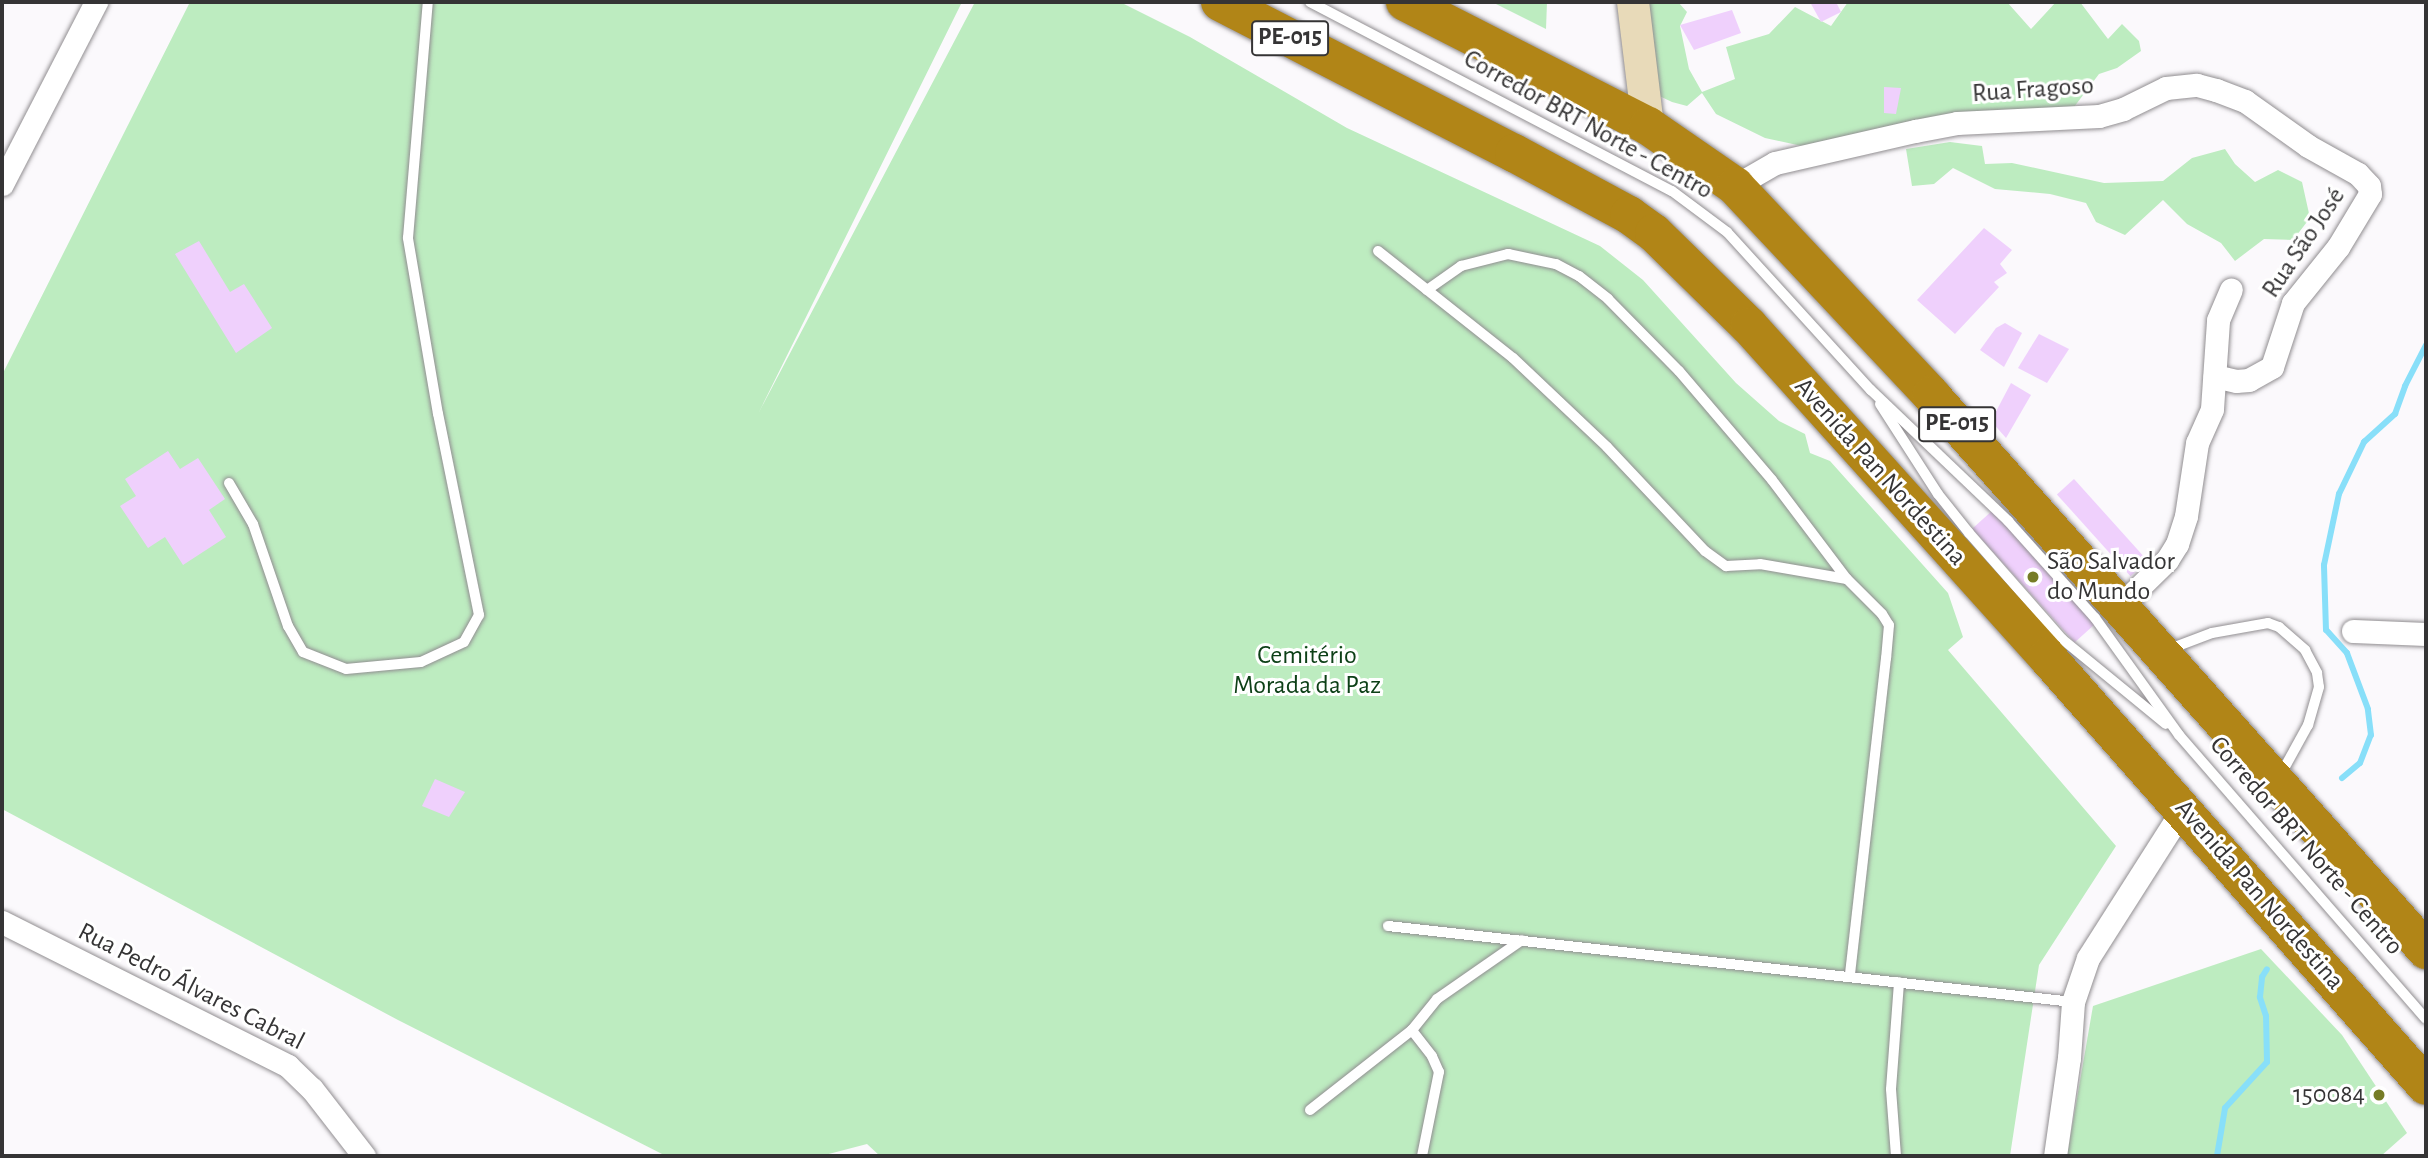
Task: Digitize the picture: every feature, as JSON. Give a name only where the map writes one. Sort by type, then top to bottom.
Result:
[{"type":"highway","name":"Avenida Pan Nordestina","points":[[1220,2],[1514,153],[1629,215],[1654,233],[1749,326],[2183,809],[2426,1086]]},
{"type":"highway","name":"PE-015","points":[[1405,2],[1648,125],[1735,186],[1931,395],[2426,950]]},
{"type":"street","points":[[2,184],[96,2]]},
{"type":"street","points":[[1633,2],[1648,125]]},
{"type":"street","name":"Rua Fragoso","points":[[1735,186],[1775,163],[1802,155],[1957,123],[2099,116],[2123,109],[2166,88],[2197,85],[2245,101],[2308,146],[2358,174]]},
{"type":"street","name":"Rua São José","points":[[2215,376],[2236,381],[2249,380],[2272,367],[2293,303],[2338,247],[2370,194],[2369,186],[2358,174]]},
{"type":"street","name":"Rua São José","points":[[2120,606],[2168,560],[2177,544],[2186,516],[2197,443],[2212,409],[2218,320],[2231,290]]},
{"type":"street","points":[[2353,631],[2426,634]]},
{"type":"street","points":[[2055,1156],[2069,1058],[2073,1002],[2088,958],[2183,809]]},
{"type":"street","name":"Rua Pedro Álvares Cabral","points":[[2,922],[288,1066],[313,1089],[363,1156]]},
{"type":"lane","points":[[229,483],[253,524],[288,625],[303,652],[346,669],[421,662],[464,642],[479,615],[438,414],[408,238],[428,2]]},
{"type":"lane","name":"Corredor BRT Norte - Centro","points":[[1310,2],[1638,173],[1703,211],[1755,260],[1871,390],[2008,520],[2095,618],[2179,735],[2426,1019]]},
{"type":"lane","points":[[1378,251],[1522,366],[1607,447],[1705,551],[1726,566],[1760,564],[1847,579]]},
{"type":"lane","points":[[1427,290],[1450,271],[1508,254],[1556,264],[1579,276],[1608,299],[1679,371],[1772,480],[1847,579],[1870,600],[1889,625],[1850,976]]},
{"type":"lane","name":"Corredor BRT Norte - Centro","points":[[1871,390],[1961,524],[2062,639],[2179,735]]},
{"type":"lane","points":[[2161,652],[2212,633],[2268,623],[2279,627],[2305,650],[2317,673],[2319,687],[2308,725],[2276,782]]},
{"type":"lane","points":[[1388,926],[1664,959],[1850,976],[2073,1002]]},
{"type":"lane","points":[[1310,1110],[1412,1030],[1437,999],[1522,940]]},
{"type":"lane","points":[[1896,1156],[1891,1089],[1899,982]]},
{"type":"lane","points":[[1412,1030],[1432,1056],[1439,1072],[1422,1156]]},
{"type":"green space","name":"Cemitério Morada da Paz","points":[[190,2],[962,2],[758,414],[975,2],[1120,2],[1190,37],[1347,128],[1600,246],[1643,280],[1736,383],[1779,421],[1805,434],[1810,453],[1830,461],[1948,593],[1963,637],[1948,650],[2116,846],[2039,965],[2010,1156],[880,1156],[867,1144],[821,1156],[666,1156],[398,1020],[2,809],[2,375]]},
{"type":"green space","points":[[1492,2],[1547,2],[1546,29]]},
{"type":"green space","points":[[1640,2],[1678,2],[1687,12],[1680,26],[1689,69],[1702,92],[1735,79],[1726,47],[1769,34],[1795,7],[1831,26],[1848,2],[2007,2],[2031,29],[2056,2],[2080,2],[2108,39],[2122,24],[2139,41],[2141,51],[2117,68],[2099,74],[2071,111],[1802,146],[1765,138],[1716,114],[1702,93],[1687,106],[1653,93]]},
{"type":"green space","points":[[1950,142],[1982,146],[1985,164],[2012,163],[2104,183],[2163,181],[2192,158],[2225,149],[2235,164],[2255,182],[2278,170],[2302,182],[2310,218],[2293,240],[2264,239],[2235,261],[2221,243],[2187,224],[2163,200],[2125,235],[2096,222],[2086,203],[2050,194],[1995,189],[1953,168],[1934,184],[1912,186],[1906,149]]},
{"type":"green space","points":[[2261,949],[2342,1035],[2407,1133],[2381,1156],[2067,1156],[2093,1006]]},
{"type":"building","points":[[1810,2],[1836,2],[1841,12],[1821,22]]},
{"type":"building","points":[[1732,10],[1741,33],[1694,50],[1680,25]]},
{"type":"building","points":[[1884,87],[1901,88],[1896,114],[1884,113]]},
{"type":"building","points":[[1984,228],[2012,250],[2000,264],[2007,273],[1994,282],[1999,287],[1955,334],[1917,300]]},
{"type":"building","points":[[199,241],[230,292],[244,284],[272,328],[236,353],[175,254]]},
{"type":"building","points":[[2005,323],[2022,333],[2004,367],[1980,350],[1996,328]]},
{"type":"building","points":[[2039,334],[2069,349],[2047,383],[2018,368]]},
{"type":"building","points":[[2011,383],[2031,395],[2006,438],[1991,421]]},
{"type":"building","points":[[168,451],[180,469],[198,458],[225,499],[209,510],[226,537],[183,565],[165,537],[148,548],[120,506],[136,496],[125,479]]},
{"type":"building","points":[[2074,479],[2148,561],[2131,576],[2057,494]]},
{"type":"building","name":"São Salvador do Mundo","points":[[1993,510],[2095,624],[2075,642],[1972,529]]},
{"type":"building","points":[[435,779],[465,792],[449,817],[422,806]]},
{"type":"waterway","points":[[2342,778],[2360,763],[2371,735],[2368,709],[2347,653],[2326,630],[2324,565],[2339,494],[2364,442],[2395,414],[2405,386],[2426,345]]},
{"type":"waterway","points":[[2217,1156],[2225,1108],[2267,1062],[2266,1016],[2260,997],[2262,977],[2267,969]]},
{"type":"place","name":"São Salvador do Mundo","points":[[2033,577]]},
{"type":"place","name":"150084","points":[[2379,1095]]}]
